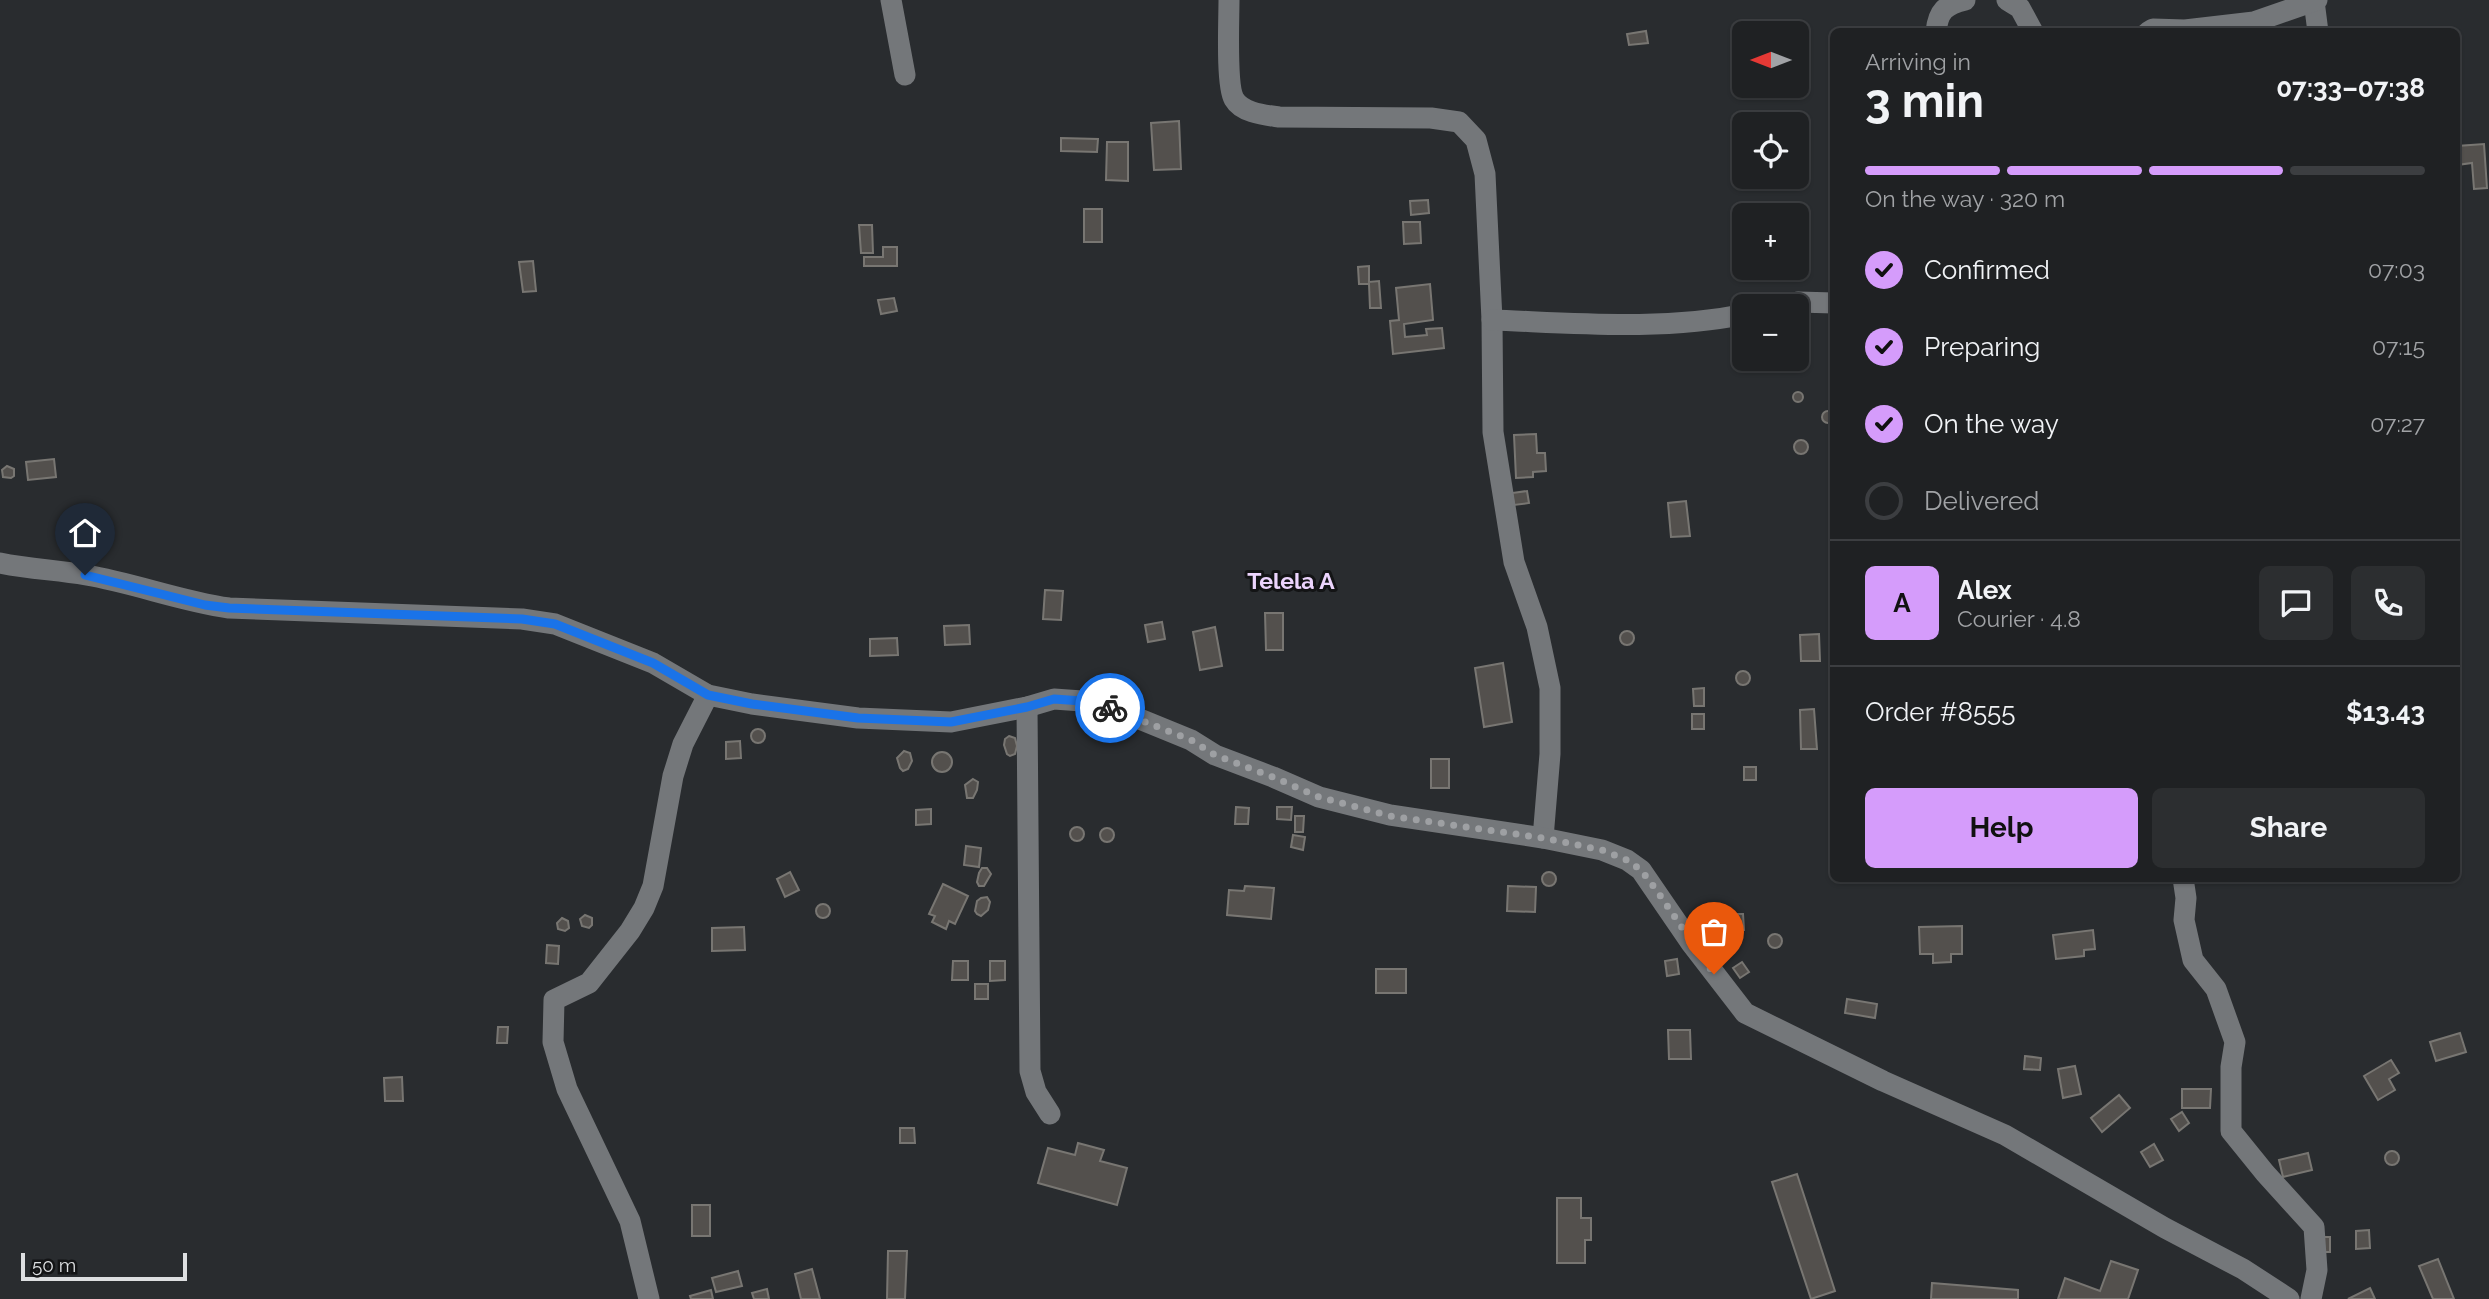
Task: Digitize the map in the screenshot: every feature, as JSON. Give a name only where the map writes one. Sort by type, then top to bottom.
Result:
[{"type":"street","points":[[891,0],[905,75]]},
{"type":"street","points":[[1229,0],[1231,81],[1234,99],[1244,107],[1279,117],[1432,118],[1459,122],[1476,140],[1485,174],[1492,320],[1493,432],[1514,562],[1537,627],[1550,688],[1550,754],[1543,838]]},
{"type":"street","points":[[1937,28],[1940,12],[1950,4],[1965,0]]},
{"type":"street","points":[[2007,0],[2020,8],[2031,28]]},
{"type":"street","points":[[2202,28],[2254,22],[2316,1],[2318,28]]},
{"type":"street","points":[[1809,302],[1830,303]]},
{"type":"street","points":[[1492,320],[1601,324],[1689,321],[1732,316]]},
{"type":"street","points":[[0,563],[85,575],[205,605],[229,608],[522,619],[555,624],[653,663],[708,695],[819,713],[894,720],[959,721],[1054,699],[1096,704],[1191,740],[1215,755],[1319,797],[1390,816],[1543,838],[1602,850],[1627,860],[1641,870],[1691,943],[1745,1013],[1883,1081],[2005,1135],[2165,1228],[2243,1269],[2289,1299]]},
{"type":"street","points":[[649,1299],[629,1221],[567,1089],[553,1042],[554,1000],[589,983],[643,908],[653,886],[673,776],[683,744],[708,695]]},
{"type":"street","points":[[1027,707],[1030,1070],[1036,1092],[1050,1114]]},
{"type":"street","points":[[2184,882],[2186,898],[2184,920],[2193,960],[2216,989],[2235,1042],[2231,1067],[2231,1130],[2265,1173],[2314,1227],[2317,1270],[2311,1299]]},
{"type":"building","points":[[1646,31],[1648,43],[1629,45],[1627,34]]},
{"type":"building","points":[[1179,121],[1181,169],[1154,170],[1151,123]]},
{"type":"building","points":[[1061,138],[1098,139],[1097,152],[1061,151]]},
{"type":"building","points":[[1107,142],[1128,142],[1128,181],[1106,180]]},
{"type":"building","points":[[2484,144],[2487,188],[2474,189],[2472,163],[2460,165],[2460,146]]},
{"type":"building","points":[[1428,200],[1429,213],[1411,215],[1410,201]]},
{"type":"building","points":[[1084,209],[1102,209],[1102,242],[1084,242]]},
{"type":"building","points":[[1403,222],[1420,222],[1421,243],[1404,244]]},
{"type":"building","points":[[859,225],[872,225],[873,253],[861,253]]},
{"type":"building","points":[[883,247],[897,247],[897,266],[864,266],[864,257],[883,257]]},
{"type":"building","points":[[533,261],[536,291],[523,292],[519,262]]},
{"type":"building","points":[[1369,266],[1369,282],[1379,281],[1381,308],[1370,308],[1369,284],[1359,284],[1358,267]]},
{"type":"building","points":[[1430,284],[1433,320],[1404,324],[1405,337],[1427,335],[1426,329],[1442,328],[1444,348],[1393,354],[1390,321],[1399,320],[1396,288]]},
{"type":"building","points":[[894,298],[897,311],[881,314],[878,300]]},
{"type":"building","points":[[1798,392],[1802,393],[1802,401],[1798,402],[1794,401],[1793,397],[1794,393]]},
{"type":"building","points":[[1828,411],[1830,422],[1828,423],[1822,417]]},
{"type":"building","points":[[1536,434],[1537,453],[1545,453],[1546,471],[1533,472],[1533,477],[1516,478],[1514,435]]},
{"type":"building","points":[[1798,440],[1804,440],[1808,447],[1804,454],[1798,454],[1794,450],[1794,444]]},
{"type":"building","points":[[54,459],[56,477],[28,480],[26,462]]},
{"type":"building","points":[[7,466],[14,469],[14,476],[11,478],[3,477],[2,470]]},
{"type":"building","points":[[1527,491],[1529,503],[1514,505],[1512,493]]},
{"type":"building","points":[[1686,501],[1690,536],[1671,537],[1668,503]]},
{"type":"building","points":[[1045,590],[1063,591],[1061,620],[1043,619]]},
{"type":"building","points":[[1265,613],[1283,613],[1283,650],[1266,650]]},
{"type":"building","points":[[1162,622],[1165,639],[1148,642],[1145,625]]},
{"type":"building","points":[[969,625],[970,644],[945,645],[944,626]]},
{"type":"building","points":[[1215,627],[1222,666],[1200,670],[1193,632]]},
{"type":"building","points":[[1627,631],[1632,633],[1632,643],[1627,645],[1622,643],[1620,638],[1622,633]]},
{"type":"building","points":[[1819,634],[1820,661],[1801,661],[1800,635]]},
{"type":"building","points":[[897,638],[898,655],[870,656],[870,639]]},
{"type":"building","points":[[1503,663],[1512,722],[1484,727],[1475,668]]},
{"type":"building","points":[[1743,671],[1748,673],[1748,683],[1743,685],[1738,683],[1736,678],[1738,673]]},
{"type":"building","points":[[1704,688],[1704,706],[1694,706],[1693,689]]},
{"type":"building","points":[[1814,709],[1817,749],[1801,749],[1800,710]]},
{"type":"building","points":[[1692,714],[1704,714],[1704,729],[1692,729]]},
{"type":"building","points":[[758,729],[763,731],[763,741],[758,743],[753,741],[751,736],[753,731]]},
{"type":"building","points":[[1009,736],[1015,738],[1017,746],[1015,754],[1010,756],[1004,745]]},
{"type":"building","points":[[740,741],[741,758],[726,759],[726,742]]},
{"type":"building","points":[[904,751],[910,753],[912,761],[908,769],[903,771],[897,758]]},
{"type":"building","points":[[942,752],[949,755],[952,762],[949,769],[942,772],[935,769],[932,762],[935,755]]},
{"type":"building","points":[[1431,759],[1449,759],[1449,788],[1431,788]]},
{"type":"building","points":[[1744,767],[1756,767],[1756,780],[1744,780]]},
{"type":"building","points":[[973,779],[978,782],[977,790],[973,798],[967,798],[965,785]]},
{"type":"building","points":[[1236,807],[1249,808],[1248,824],[1235,824]]},
{"type":"building","points":[[1277,807],[1292,807],[1291,820],[1277,819]]},
{"type":"building","points":[[931,809],[931,824],[916,825],[916,810]]},
{"type":"building","points":[[1295,816],[1304,816],[1303,832],[1295,832]]},
{"type":"building","points":[[1077,827],[1082,829],[1082,839],[1077,841],[1072,839],[1070,834],[1072,829]]},
{"type":"building","points":[[1107,828],[1112,830],[1112,840],[1107,842],[1102,840],[1100,835],[1102,830]]},
{"type":"building","points":[[1293,835],[1305,837],[1303,850],[1291,847]]},
{"type":"building","points":[[966,846],[981,848],[979,867],[964,865]]},
{"type":"building","points":[[982,868],[987,868],[991,874],[984,886],[979,886],[977,882]]},
{"type":"building","points":[[790,872],[799,890],[785,897],[777,879]]},
{"type":"building","points":[[1549,872],[1554,874],[1554,884],[1549,886],[1544,884],[1542,879],[1544,874]]},
{"type":"building","points":[[943,884],[968,896],[955,924],[949,921],[946,929],[932,922],[935,916],[929,914]]},
{"type":"building","points":[[1245,886],[1274,888],[1271,919],[1227,915],[1229,890],[1244,891]]},
{"type":"building","points":[[1508,886],[1536,887],[1535,912],[1507,911]]},
{"type":"building","points":[[987,897],[990,902],[988,910],[981,916],[975,911],[977,901]]},
{"type":"building","points":[[823,904],[828,906],[828,916],[823,918],[818,916],[816,911],[818,906]]},
{"type":"building","points":[[1724,914],[1743,914],[1744,930],[1724,930]]},
{"type":"building","points":[[585,915],[592,918],[589,928],[582,926],[580,919]]},
{"type":"building","points":[[562,918],[568,921],[569,928],[565,931],[558,929],[557,923]]},
{"type":"building","points":[[1712,923],[1718,929],[1712,935],[1706,929]]},
{"type":"building","points":[[1962,926],[1962,954],[1951,954],[1951,962],[1933,963],[1933,954],[1920,954],[1919,927]]},
{"type":"building","points":[[744,927],[745,950],[712,951],[712,928]]},
{"type":"building","points":[[2093,930],[2095,949],[2084,950],[2084,956],[2056,959],[2053,935]]},
{"type":"building","points":[[1775,934],[1780,936],[1780,946],[1775,948],[1770,946],[1768,941],[1770,936]]},
{"type":"building","points":[[547,945],[559,946],[558,964],[546,963]]},
{"type":"building","points":[[1677,959],[1679,974],[1667,976],[1665,961]]},
{"type":"building","points":[[953,961],[968,961],[968,980],[952,980]]},
{"type":"building","points":[[990,961],[1005,961],[1005,980],[990,981]]},
{"type":"building","points":[[1742,962],[1749,972],[1740,978],[1733,968]]},
{"type":"building","points":[[1376,969],[1406,969],[1406,993],[1376,993]]},
{"type":"building","points":[[975,984],[988,984],[988,999],[975,999]]},
{"type":"building","points":[[1847,999],[1877,1004],[1875,1018],[1845,1013]]},
{"type":"building","points":[[498,1027],[508,1027],[507,1043],[497,1043]]},
{"type":"building","points":[[1668,1030],[1690,1030],[1691,1059],[1669,1059]]},
{"type":"building","points":[[2460,1033],[2466,1052],[2436,1061],[2430,1042]]},
{"type":"building","points":[[2025,1056],[2041,1058],[2040,1070],[2024,1069]]},
{"type":"building","points":[[2391,1060],[2399,1073],[2389,1079],[2395,1090],[2378,1100],[2364,1076]]},
{"type":"building","points":[[2075,1066],[2081,1094],[2063,1098],[2058,1069]]},
{"type":"building","points":[[402,1077],[403,1101],[385,1101],[384,1078]]},
{"type":"building","points":[[2182,1089],[2211,1089],[2210,1108],[2182,1108]]},
{"type":"building","points":[[2119,1095],[2130,1108],[2102,1132],[2091,1118]]},
{"type":"building","points":[[2182,1112],[2189,1123],[2179,1131],[2171,1119]]},
{"type":"building","points":[[900,1128],[914,1128],[915,1143],[900,1143]]},
{"type":"building","points":[[1078,1143],[1104,1150],[1100,1161],[1127,1168],[1117,1205],[1038,1183],[1048,1148],[1075,1155]]},
{"type":"building","points":[[2154,1144],[2163,1160],[2150,1167],[2141,1152]]},
{"type":"building","points":[[2389,1151],[2395,1151],[2399,1158],[2395,1165],[2389,1165],[2385,1161],[2385,1155]]},
{"type":"building","points":[[2308,1153],[2312,1170],[2283,1177],[2279,1160]]},
{"type":"building","points":[[1797,1174],[1835,1291],[1811,1299],[1772,1182]]},
{"type":"building","points":[[1557,1198],[1581,1198],[1581,1218],[1591,1218],[1591,1240],[1585,1240],[1585,1263],[1557,1263]]},
{"type":"building","points":[[692,1205],[710,1205],[710,1236],[692,1236]]},
{"type":"building","points":[[2369,1230],[2370,1248],[2356,1249],[2356,1231]]},
{"type":"building","points":[[2321,1237],[2330,1237],[2330,1252],[2321,1252]]},
{"type":"building","points":[[888,1251],[907,1251],[905,1299],[887,1299]]},
{"type":"building","points":[[2438,1259],[2454,1299],[2433,1299],[2419,1266]]},
{"type":"building","points":[[2111,1261],[2138,1270],[2128,1299],[2058,1299],[2065,1278],[2100,1291]]},
{"type":"building","points":[[812,1269],[820,1299],[801,1299],[795,1274]]},
{"type":"building","points":[[738,1271],[742,1286],[716,1292],[712,1278]]},
{"type":"building","points":[[1932,1283],[2018,1290],[2018,1299],[1931,1299]]},
{"type":"building","points":[[2370,1288],[2375,1299],[2348,1299]]},
{"type":"building","points":[[767,1289],[769,1299],[754,1299],[752,1293]]},
{"type":"building","points":[[711,1290],[713,1299],[691,1299],[690,1296]]},
{"type":"way so far","points":[[1110,708],[1191,740],[1215,755],[1319,797],[1390,816],[1543,838],[1602,850],[1627,860],[1641,870],[1714,974]]},
{"type":"district","name":"Telela A","points":[[1291,580]]},
{"type":"route","points":[[85,575],[205,605],[229,608],[522,619],[555,624],[653,663],[708,695],[752,704],[858,718],[951,722],[1054,699],[1082,701],[1110,708]]}]
